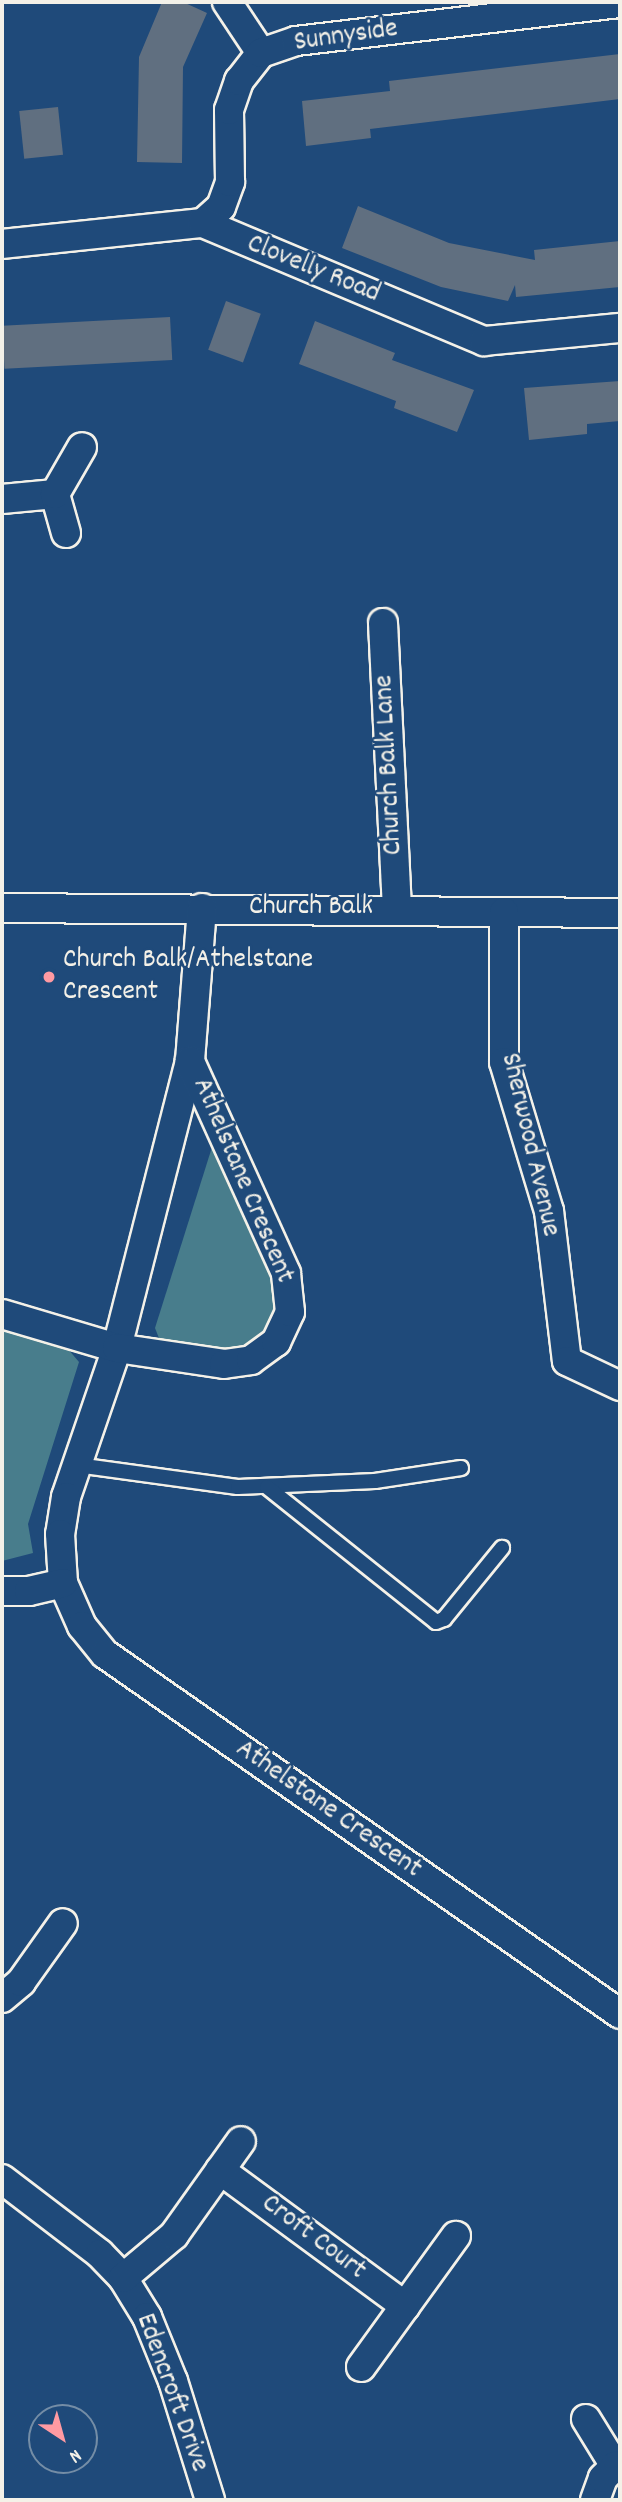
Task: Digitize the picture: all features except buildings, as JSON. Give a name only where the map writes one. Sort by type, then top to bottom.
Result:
[{"type":"street","points":[[227,2],[261,53]]},
{"type":"street","name":"Sunnyside","points":[[203,223],[221,207],[230,182],[229,110],[239,81],[261,53],[296,41],[566,6],[620,3]]},
{"type":"street","name":"Clovelly Road","points":[[2,244],[203,223],[484,341],[620,328]]},
{"type":"street","points":[[66,533],[55,494],[82,447]]},
{"type":"street","points":[[2,499],[55,494]]},
{"type":"street","name":"Church Balk Lane","points":[[383,622],[397,908]]},
{"type":"street","name":"Church Balk","points":[[2,908],[397,908],[620,913]]},
{"type":"street","name":"Athelstane Crescent","points":[[202,908],[190,1061],[117,1348],[77,1465],[60,1534],[63,1583],[82,1626],[105,1654],[620,2014]]},
{"type":"street","name":"Sherwood Avenue","points":[[504,912],[505,1062],[549,1211],[567,1361],[620,1386]]},
{"type":"street","name":"Athelstane Crescent","points":[[2,1314],[117,1348],[236,1363],[251,1360],[276,1342],[290,1312],[286,1273],[190,1061]]},
{"type":"street","points":[[2,1591],[29,1591],[63,1583]]},
{"type":"street","points":[[2,1998],[20,1982],[62,1923]]},
{"type":"street","points":[[123,2278],[174,2235],[241,2141]]},
{"type":"street","name":"Croft Court","points":[[220,2170],[405,2306]]},
{"type":"street","name":"Edencroft Drive","points":[[2,2179],[100,2254],[123,2278],[147,2317],[173,2381],[210,2500]]},
{"type":"street","points":[[361,2367],[456,2236]]},
{"type":"street","points":[[586,2419],[617,2465],[603,2478],[595,2500]]},
{"type":"lane","points":[[77,1465],[267,1487],[375,1481],[461,1468]]},
{"type":"lane","points":[[267,1487],[436,1622],[444,1619],[502,1548]]},
{"type":"shaded area","points":[[213,1144],[275,1282],[275,1318],[254,1345],[222,1355],[162,1346],[155,1328]]},
{"type":"shaded area","points":[[2,1324],[62,1342],[79,1362],[28,1524],[33,1553],[2,1561]]},
{"type":"place","name":"Church Balk/Athelstane Crescent","points":[[49,977]]}]
